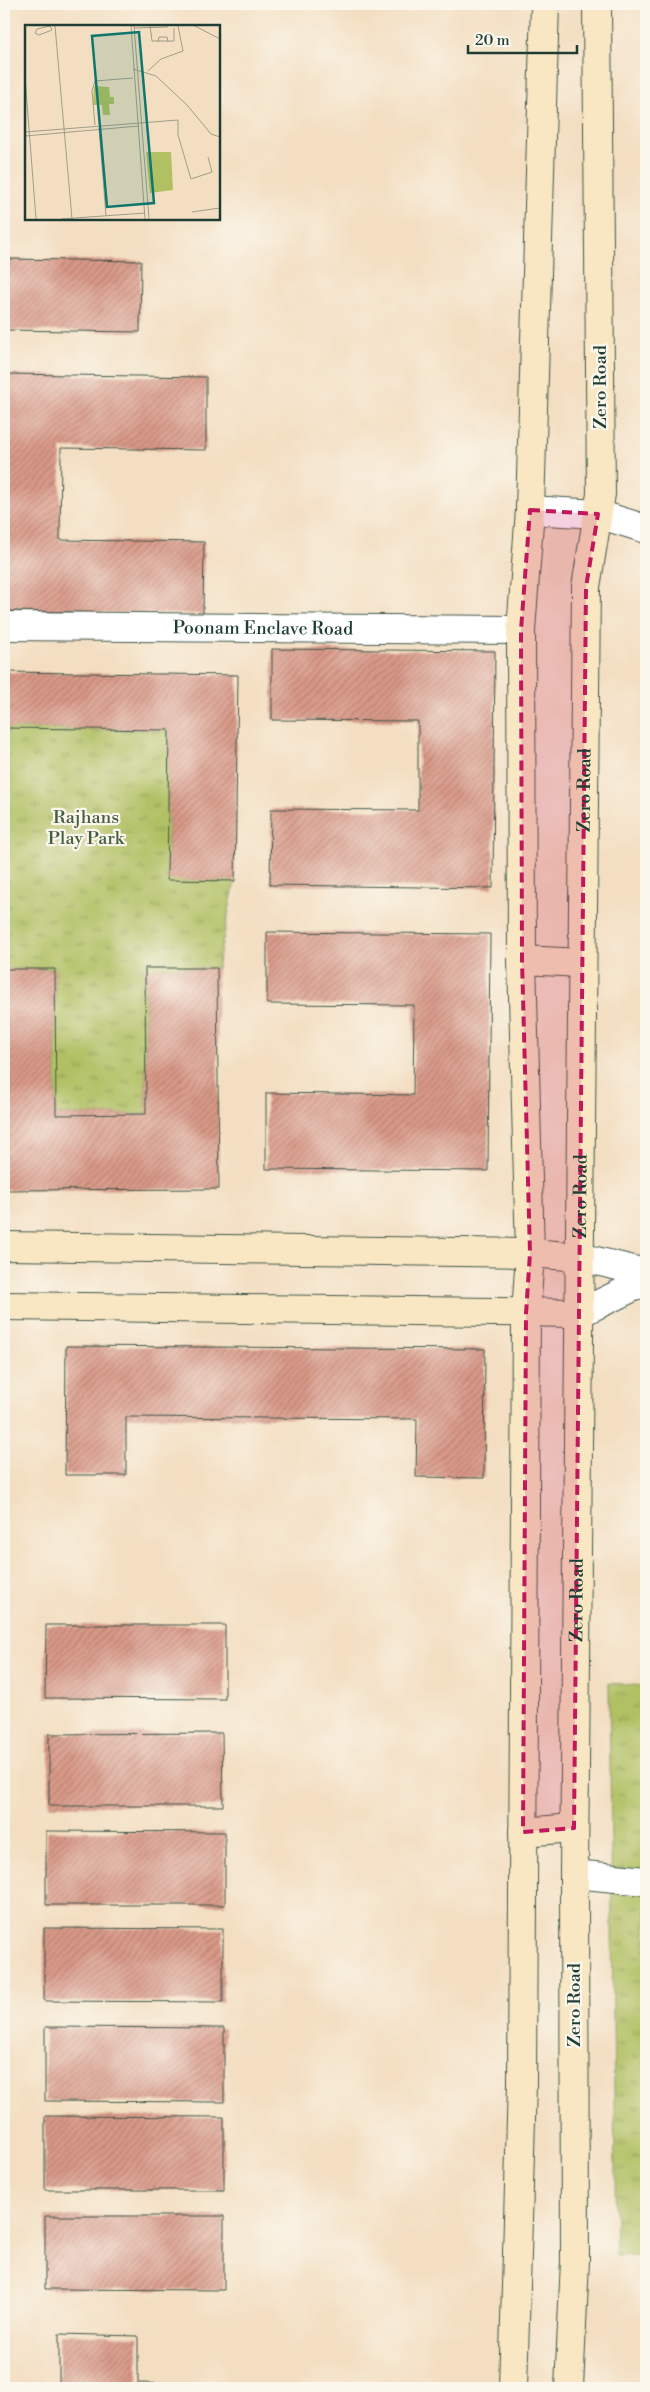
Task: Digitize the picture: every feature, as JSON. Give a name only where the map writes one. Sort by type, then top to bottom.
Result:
[{"type":"street","points":[[513,2388],[522,2086],[526,1314],[530,1253],[522,960],[521,630],[530,510],[545,4]]},
{"type":"street","name":"Zero Road","points":[[569,2388],[575,2261],[574,1828],[586,586],[601,494],[597,4]]},
{"type":"street","points":[[530,510],[598,514],[646,529]]},
{"type":"street","name":"Poonam Enclave Road","points":[[4,626],[521,630]]},
{"type":"street","points":[[522,960],[582,963]]},
{"type":"street","points":[[4,1246],[530,1253],[580,1257],[646,1273]]},
{"type":"street","points":[[4,1306],[526,1314],[580,1313],[646,1281]]},
{"type":"street","points":[[523,1832],[574,1828]]},
{"type":"street","points":[[574,1874],[646,1880]]},
{"type":"highlighted area","points":[[530,510],[598,514],[586,587],[574,1828],[523,1832],[526,1314],[530,1253],[522,960],[521,630]]},
{"type":"green space","name":"Rajhans Play Park","points":[[4,728],[169,730],[167,879],[235,881],[217,968],[145,968],[146,1114],[56,1115],[55,969],[4,969]]},
{"type":"green space","points":[[609,1683],[646,1686],[646,2255],[616,2256]]},
{"type":"building","points":[[4,202],[9,202],[8,259],[141,261],[140,332],[4,330]]},
{"type":"building","points":[[4,374],[206,377],[206,450],[61,448],[60,540],[204,542],[203,614],[4,611]]},
{"type":"building","points":[[272,649],[495,651],[493,888],[270,885],[271,809],[418,810],[418,721],[272,720]]},
{"type":"building","points":[[4,672],[238,675],[235,881],[167,880],[169,730],[4,728]]},
{"type":"building","points":[[267,932],[490,934],[488,1171],[266,1169],[266,1093],[413,1095],[414,1005],[267,1004]]},
{"type":"building","points":[[145,968],[217,968],[219,1189],[4,1190],[4,969],[55,969],[56,1115],[146,1114]]},
{"type":"building","points":[[66,1346],[485,1349],[484,1478],[416,1477],[417,1419],[126,1417],[126,1475],[65,1475]]},
{"type":"building","points":[[46,1625],[225,1625],[225,1699],[45,1698]]},
{"type":"building","points":[[222,1733],[223,1806],[49,1806],[49,1734]]},
{"type":"building","points":[[46,1831],[225,1832],[225,1905],[46,1905]]},
{"type":"building","points":[[44,1928],[223,1929],[223,2002],[44,2001]]},
{"type":"building","points":[[45,2027],[224,2028],[224,2102],[45,2101]]},
{"type":"building","points":[[45,2116],[224,2117],[224,2190],[45,2190]]},
{"type":"building","points":[[45,2216],[224,2216],[224,2290],[45,2289]]},
{"type":"building","points":[[59,2334],[138,2336],[138,2383],[346,2388],[59,2388]]}]
